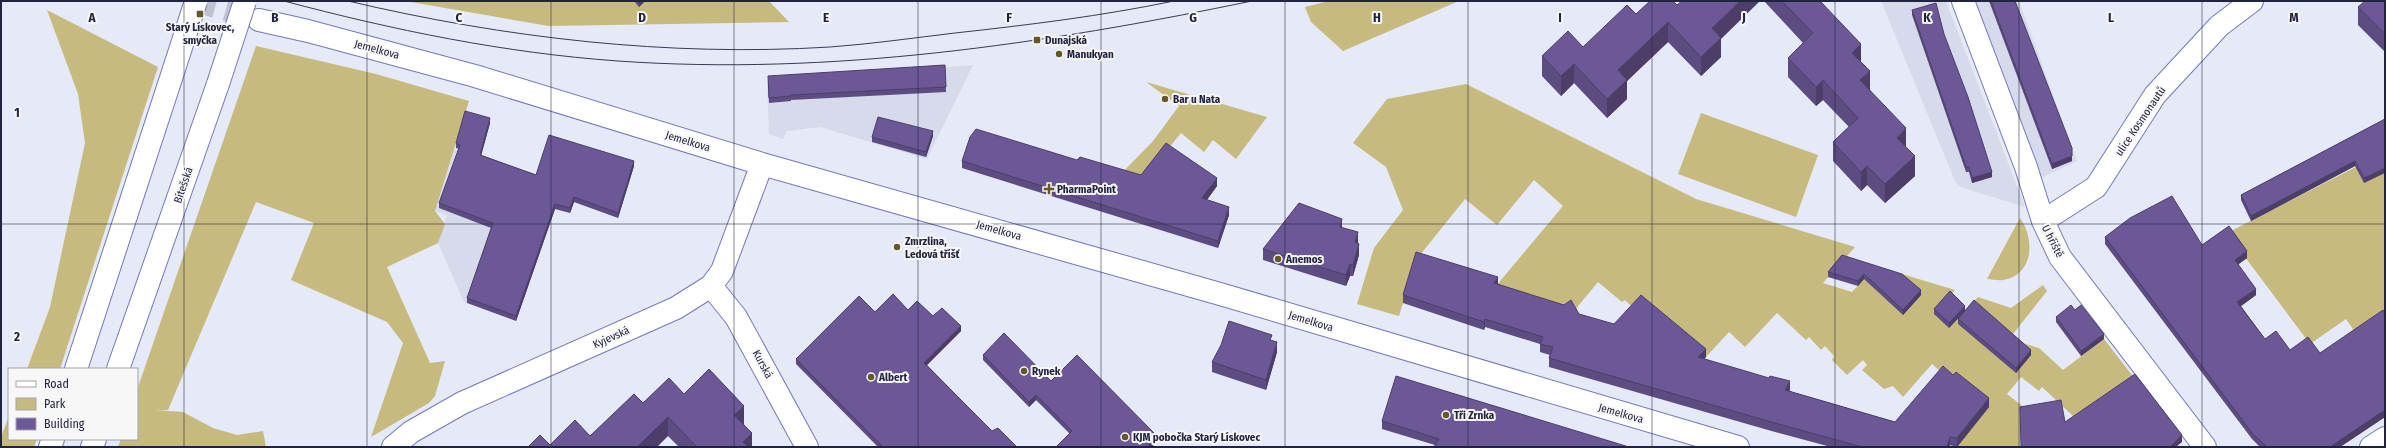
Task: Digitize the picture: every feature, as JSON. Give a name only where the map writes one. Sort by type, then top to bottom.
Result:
[{"type":"main road","points":[[76,368],[196,1]]},
{"type":"main road","name":"Bítešská","points":[[118,368],[218,84],[245,1]]},
{"type":"main road","name":"U hřiště","points":[[1964,1],[2026,167],[2043,221],[2060,257],[2205,447]]},
{"type":"main road","name":"ulice Kosmonautů","points":[[2043,221],[2096,187],[2155,95],[2219,26],[2252,1]]},
{"type":"main road","name":"Jemelkova","points":[[259,20],[308,30],[475,76],[762,164],[1220,294],[1738,447]]},
{"type":"main road","name":"Kyjevská","points":[[393,447],[411,432],[462,403],[676,308],[710,286],[722,271],[732,249],[762,164]]},
{"type":"main road","name":"Kurská","points":[[710,286],[736,317],[807,447]]},
{"type":"main road","points":[[2371,447],[2385,438]]},
{"type":"shaded area","points":[[1881,1],[1946,1],[2025,207],[1960,187],[1955,181]]},
{"type":"shaded area","points":[[1973,1],[2019,1],[2077,161],[2041,178]]},
{"type":"shaded area","points":[[973,65],[927,159],[820,127],[787,131],[783,139],[769,134],[767,81]]},
{"type":"shaded area","points":[[455,149],[537,174],[467,303],[464,302],[438,243],[447,215],[435,211]]},
{"type":"green space","points":[[405,1],[769,1],[789,22],[548,26]]},
{"type":"green space","points":[[1329,1],[1459,1],[1343,51],[1311,22],[1305,7]]},
{"type":"green space","points":[[47,10],[158,67],[60,368],[27,368],[50,307],[85,143],[78,94]]},
{"type":"green space","points":[[256,46],[376,74],[469,101],[435,211],[445,224],[438,243],[387,267],[430,363],[445,361],[435,396],[429,403],[371,437],[403,343],[387,322],[291,280],[314,223],[256,202],[168,410],[155,410],[183,412],[213,428],[237,435],[263,431],[266,447],[118,447],[121,440],[138,440],[138,387]]},
{"type":"green space","points":[[1146,82],[1267,117],[1236,159],[1213,140],[1204,152],[1181,133],[1137,187],[1119,176],[1153,141],[1179,106]]},
{"type":"green space","points":[[1466,84],[1696,199],[1855,247],[1823,283],[1852,292],[1873,270],[1882,268],[1955,290],[1934,314],[1965,311],[1978,297],[2011,308],[2043,285],[2047,291],[2009,339],[2039,348],[2063,370],[2104,339],[2135,379],[2088,430],[2042,387],[2039,391],[2021,377],[2007,394],[2025,408],[2020,413],[2020,447],[1949,447],[1950,445],[1957,446],[1953,383],[1932,364],[1903,397],[1893,386],[1884,389],[1862,370],[1867,365],[1863,360],[1847,375],[1832,360],[1834,356],[1825,346],[1821,350],[1809,337],[1806,340],[1777,313],[1745,347],[1729,332],[1706,357],[1635,310],[1625,300],[1622,302],[1598,282],[1574,311],[1496,286],[1563,206],[1534,180],[1497,225],[1465,199],[1416,260],[1399,316],[1357,304],[1374,248],[1403,210],[1386,167],[1353,143],[1387,99]]},
{"type":"green space","points":[[1701,113],[1818,155],[1796,217],[1678,174]]},
{"type":"green space","points":[[2385,152],[2385,314],[2357,335],[2346,319],[2310,344],[2227,233]]},
{"type":"green space","points":[[2020,218],[2025,226],[2028,236],[2029,255],[2026,264],[2021,271],[2013,277],[2001,280],[1987,279]]},
{"type":"green space","points":[[8,419],[8,440],[37,440],[34,447],[1,447],[1,437]]},
{"type":"building","points":[[1650,1],[1673,1],[1677,5],[1682,1],[1740,1],[1712,28],[1721,38],[1701,57],[1668,22],[1618,70],[1627,80],[1607,99],[1574,64],[1561,76],[1542,56],[1568,31],[1583,47],[1627,5],[1636,14]]},
{"type":"building","points":[[1782,1],[1820,1],[1861,44],[1852,53],[1870,71],[1860,80],[1906,128],[1897,138],[1915,156],[1885,184],[1867,166],[1861,172],[1833,142],[1858,118],[1823,80],[1816,87],[1788,58],[1813,33]]},
{"type":"building","points":[[1991,1],[2015,1],[2072,148],[2072,156],[2052,164]]},
{"type":"building","points":[[2365,1],[2385,1],[2385,34],[2358,7]]},
{"type":"building","points":[[1936,3],[1944,34],[1968,97],[1992,172],[1972,178],[1969,167],[1966,167],[1912,10]]},
{"type":"building","points":[[945,65],[946,87],[791,95],[769,98],[768,76]]},
{"type":"building","points":[[465,111],[490,118],[480,155],[536,175],[549,135],[634,161],[618,213],[574,197],[570,208],[555,204],[516,316],[467,298],[493,223],[439,203],[460,145],[456,143]]},
{"type":"building","points":[[878,117],[933,131],[926,152],[872,137]]},
{"type":"building","points":[[2385,119],[2385,168],[2364,178],[2355,161],[2251,216],[2241,195]]},
{"type":"building","points":[[976,129],[1077,160],[1080,157],[1141,175],[1166,143],[1217,178],[1202,198],[1229,207],[1218,241],[962,161],[970,137]]},
{"type":"building","points":[[2172,196],[2202,245],[2229,226],[2247,251],[2235,260],[2256,289],[2237,302],[2265,339],[2276,331],[2290,350],[2308,337],[2320,353],[2383,310],[2385,314],[2385,410],[2330,447],[2267,447],[2252,433],[2105,237],[2130,218]]},
{"type":"building","points":[[1299,203],[1342,219],[1340,227],[1358,232],[1355,242],[1359,244],[1353,265],[1350,264],[1346,275],[1263,249]]},
{"type":"building","points":[[1416,252],[1498,277],[1494,283],[1564,305],[1571,300],[1579,314],[1614,324],[1641,295],[1706,349],[1698,357],[1769,378],[1770,376],[1790,381],[1785,390],[1895,422],[1943,366],[1953,375],[1956,372],[1989,398],[1957,438],[1950,437],[1947,447],[1862,447],[1549,358],[1553,347],[1540,344],[1543,337],[1485,319],[1484,322],[1403,295]]},
{"type":"building","points":[[1842,255],[1902,274],[1921,290],[1903,310],[1864,274],[1858,281],[1828,272]]},
{"type":"building","points":[[1950,291],[1965,306],[1949,323],[1934,309]]},
{"type":"building","points":[[893,294],[908,310],[917,301],[933,316],[942,308],[961,326],[924,363],[992,431],[998,428],[1017,447],[883,447],[796,359],[859,296],[875,312]]},
{"type":"building","points":[[1974,300],[2031,350],[2016,368],[1958,319]]},
{"type":"building","points":[[2071,305],[2075,310],[2081,305],[2104,334],[2081,351],[2056,317]]},
{"type":"building","points":[[1229,321],[1272,335],[1270,340],[1277,342],[1266,380],[1212,362],[1221,345]]},
{"type":"building","points":[[1004,333],[1051,381],[1077,355],[1157,436],[1147,447],[1056,447],[1072,431],[1036,395],[1029,402],[983,355]]},
{"type":"building","points":[[709,369],[744,406],[734,415],[752,433],[743,442],[748,447],[697,447],[668,417],[637,447],[528,447],[540,435],[550,445],[575,420],[590,436],[634,394],[643,403],[669,378],[684,394]]},
{"type":"building","points":[[2135,374],[2182,435],[2170,447],[2021,447],[2020,407],[2061,400],[2065,422]]},
{"type":"building","points":[[1396,376],[1629,447],[1434,447],[1439,439],[1382,421]]},
{"type":"tunnel","points":[[194,1],[258,19]]},
{"type":"tram line","points":[[284,1],[408,31],[491,46],[618,61],[698,64],[778,64],[857,60],[937,53],[1095,31],[1252,1]]},
{"type":"tram line","points":[[348,1],[407,14],[527,34],[587,42],[648,47],[708,49],[830,47],[876,43],[1065,20],[1174,1]]},
{"type":"place","name":"Starý Lískovec, smyčka","points":[[200,14]]},
{"type":"place","name":"Dunajská","points":[[1037,40]]},
{"type":"place","name":"Manukyan","points":[[1059,54]]},
{"type":"place","name":"Bar u Nata","points":[[1165,99]]},
{"type":"place","name":"PharmaPoint","points":[[1049,189]]},
{"type":"place","name":"Zmrzlina, Ledová tříšť","points":[[897,247]]},
{"type":"place","name":"Anemos","points":[[1278,259]]},
{"type":"place","name":"Rynek","points":[[1024,371]]},
{"type":"place","name":"Albert","points":[[871,377]]},
{"type":"place","name":"Tři Zrnka","points":[[1446,415]]},
{"type":"place","name":"KJM pobočka Starý Lískovec","points":[[1125,437]]}]
